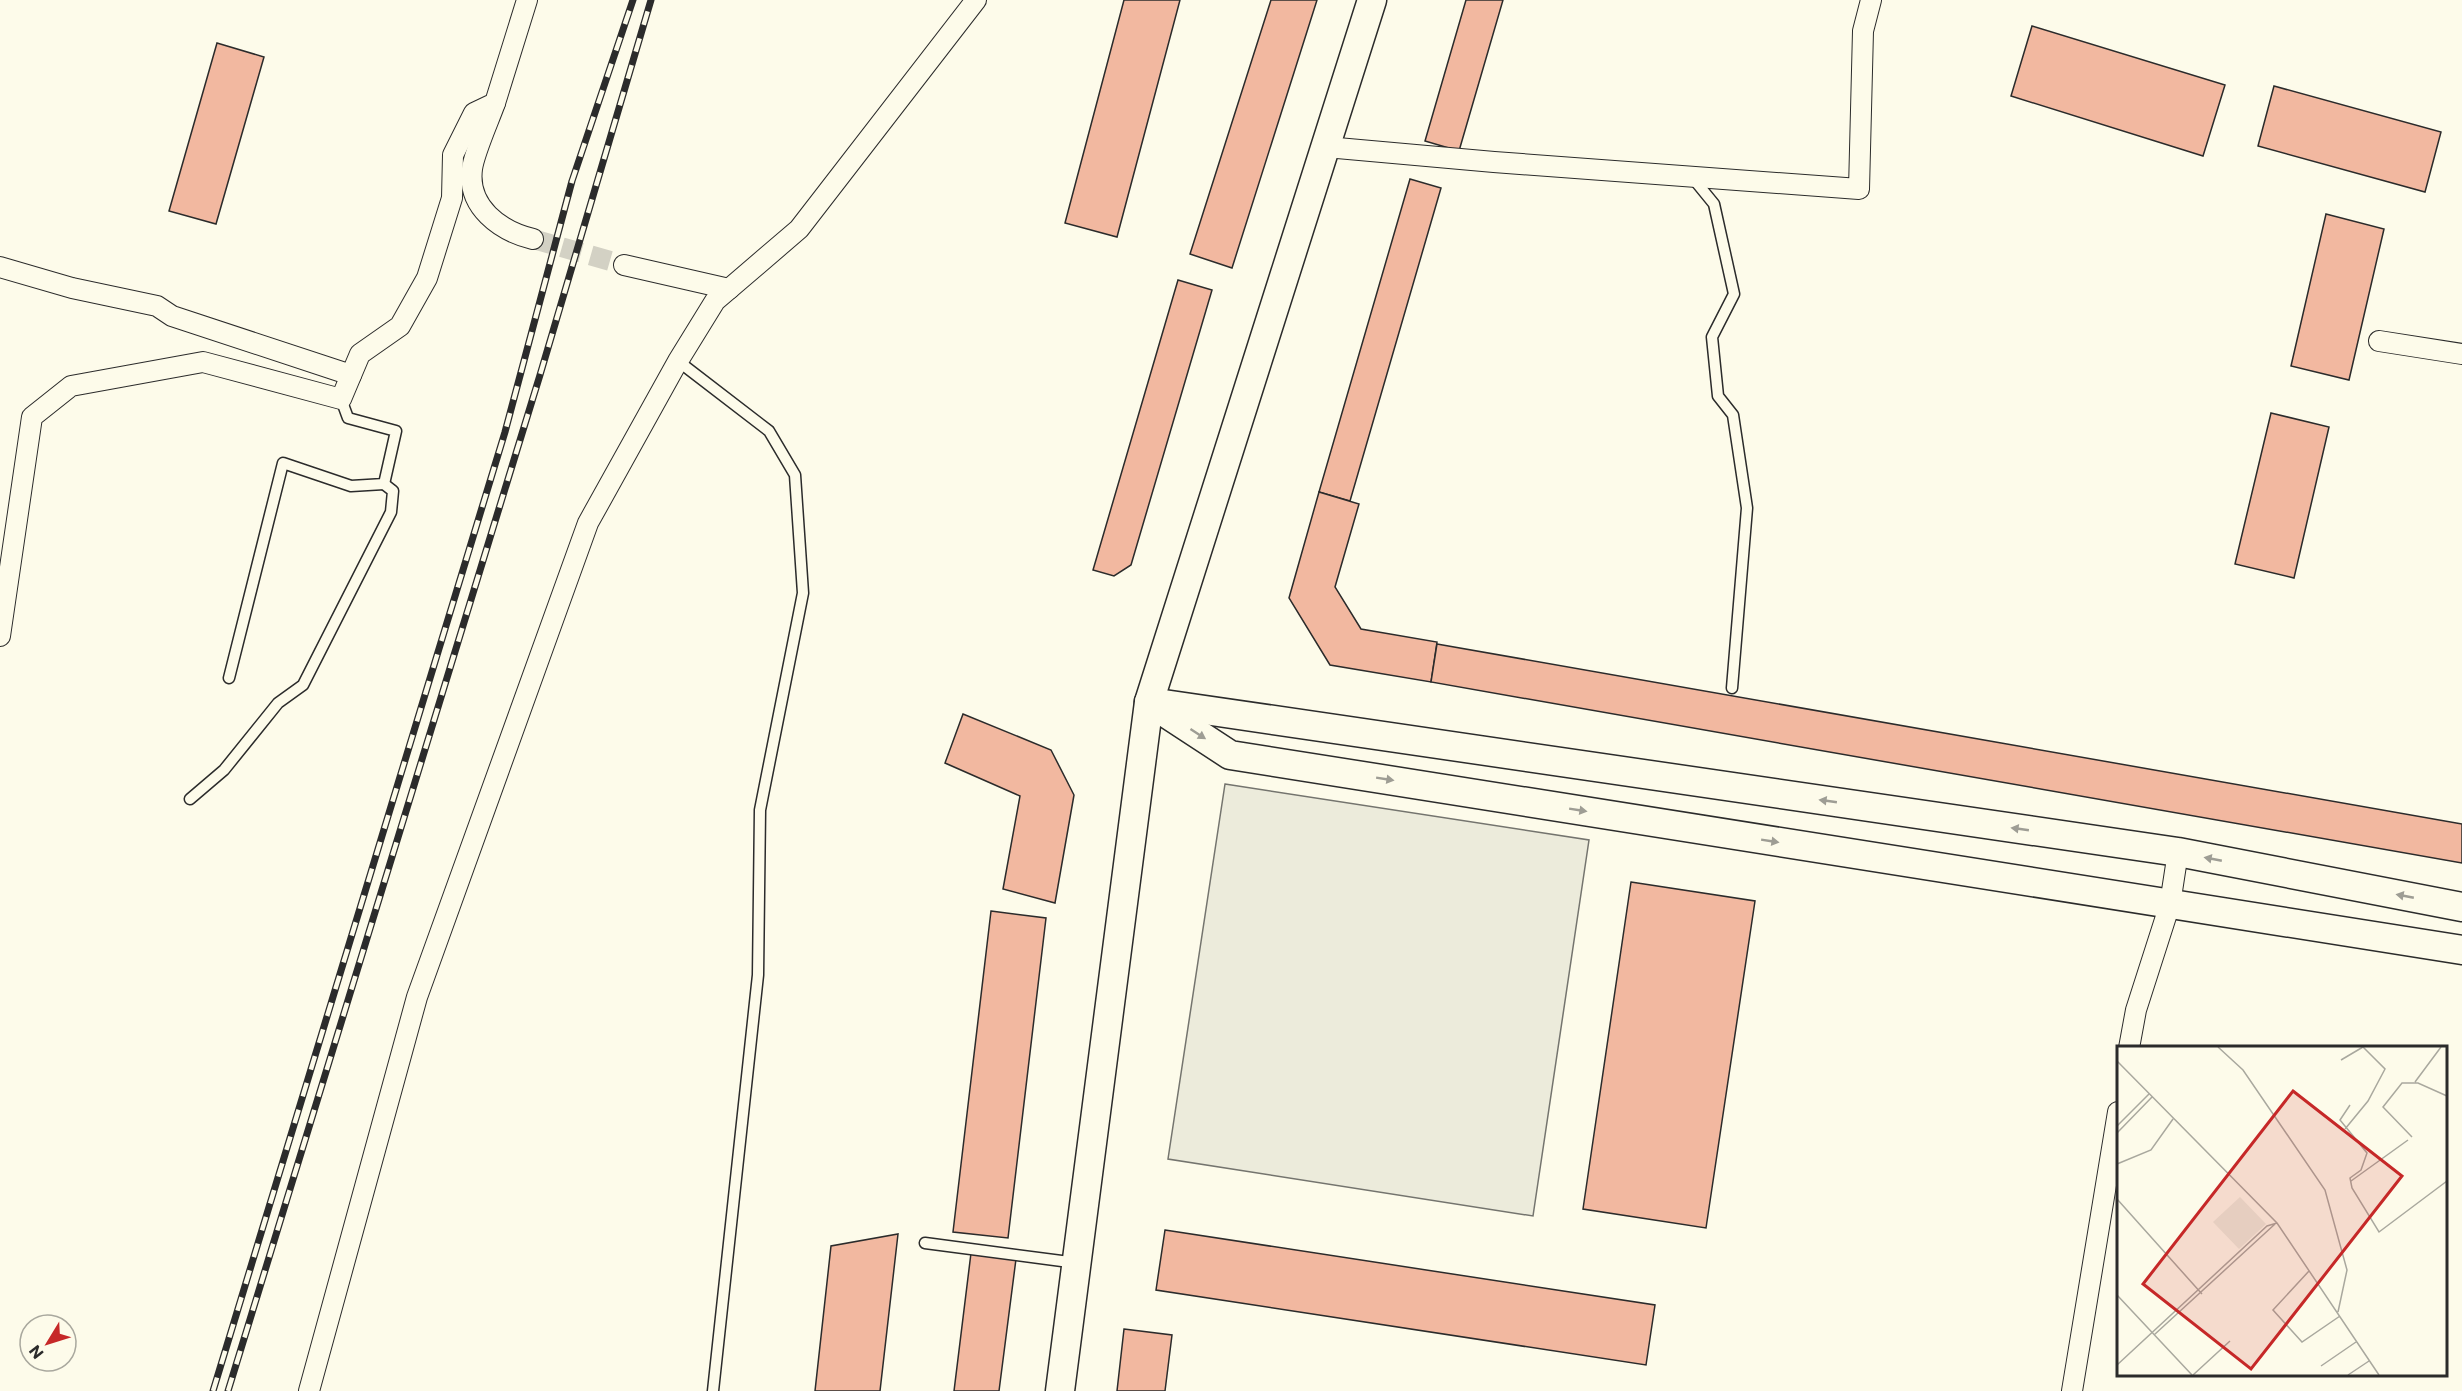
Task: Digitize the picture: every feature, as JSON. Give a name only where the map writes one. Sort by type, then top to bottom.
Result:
[{"type":"street","points":[[527,0],[472,169],[473,189],[481,208],[495,224],[513,234],[533,239]]},
{"type":"street","points":[[309,1391],[421,986],[588,523],[678,361],[715,301],[799,229],[976,0]]},
{"type":"street","points":[[1060,1391],[1149,702],[1372,0]]},
{"type":"street","points":[[1326,147],[1859,189],[1863,31],[1871,0]]},
{"type":"street","points":[[0,636],[32,417],[71,386],[203,362],[341,399],[360,354],[400,326],[427,278],[452,198],[453,155],[474,113],[495,103]]},
{"type":"street","points":[[624,265],[729,289]]},
{"type":"street","points":[[0,267],[72,288],[157,306],[172,316],[351,375]]},
{"type":"street","points":[[2379,341],[2462,354]]},
{"type":"street","points":[[1149,702],[2178,852],[2462,907]]},
{"type":"street","points":[[1149,702],[1230,755],[2462,950]]},
{"type":"street","points":[[2129,1046],[2136,1010],[2169,904],[2178,852]]},
{"type":"street","points":[[2072,1391],[2117,1118]]},
{"type":"lane","points":[[1691,177],[1714,204],[1734,294],[1712,337],[1718,396],[1733,416],[1747,508],[1732,688]]},
{"type":"lane","points":[[678,361],[769,431],[795,475],[803,592],[760,810],[758,975],[713,1391]]},
{"type":"lane","points":[[341,399],[348,418],[396,431],[384,484]]},
{"type":"lane","points":[[190,799],[224,770],[278,703],[303,685],[392,512],[393,491],[384,484],[351,486],[283,463],[229,678]]},
{"type":"lane","points":[[925,1243],[1077,1263]]},
{"type":"shaded area","points":[[1225,784],[1589,840],[1533,1216],[1168,1159]]},
{"type":"building","points":[[1124,0],[1180,0],[1117,237],[1065,223]]},
{"type":"building","points":[[1271,0],[1317,0],[1232,268],[1190,254]]},
{"type":"building","points":[[1466,0],[1503,0],[1459,151],[1425,141]]},
{"type":"building","points":[[2032,26],[2225,85],[2203,156],[2011,96]]},
{"type":"building","points":[[217,43],[264,57],[216,224],[169,211]]},
{"type":"building","points":[[2274,86],[2441,132],[2425,192],[2258,146]]},
{"type":"building","points":[[1410,179],[1441,188],[1350,501],[1319,492]]},
{"type":"building","points":[[2326,214],[2384,229],[2349,380],[2291,366]]},
{"type":"building","points":[[1178,280],[1212,290],[1131,565],[1114,576],[1093,570]]},
{"type":"building","points":[[2271,413],[2329,427],[2294,578],[2235,564]]},
{"type":"building","points":[[1319,492],[1359,504],[1335,587],[1361,629],[1437,642],[1431,682],[1330,665],[1289,598]]},
{"type":"building","points":[[1437,644],[2462,824],[2462,863],[1431,682]]},
{"type":"building","points":[[963,714],[1051,750],[1074,795],[1055,903],[1003,889],[1020,796],[945,763]]},
{"type":"building","points":[[1631,882],[1755,901],[1706,1228],[1583,1209]]},
{"type":"building","points":[[991,911],[1046,918],[1008,1238],[953,1232]]},
{"type":"building","points":[[1165,1230],[1655,1305],[1646,1365],[1156,1290]]},
{"type":"building","points":[[898,1234],[880,1391],[815,1391],[831,1246]]},
{"type":"building","points":[[971,1253],[1016,1259],[999,1391],[954,1391]]},
{"type":"building","points":[[1124,1329],[1172,1335],[1165,1391],[1117,1391]]},
{"type":"tunnel","points":[[533,239],[624,265]]},
{"type":"railway","points":[[213,1391],[505,432],[572,181],[633,0]]},
{"type":"railway","points":[[228,1391],[540,375],[651,0]]}]
